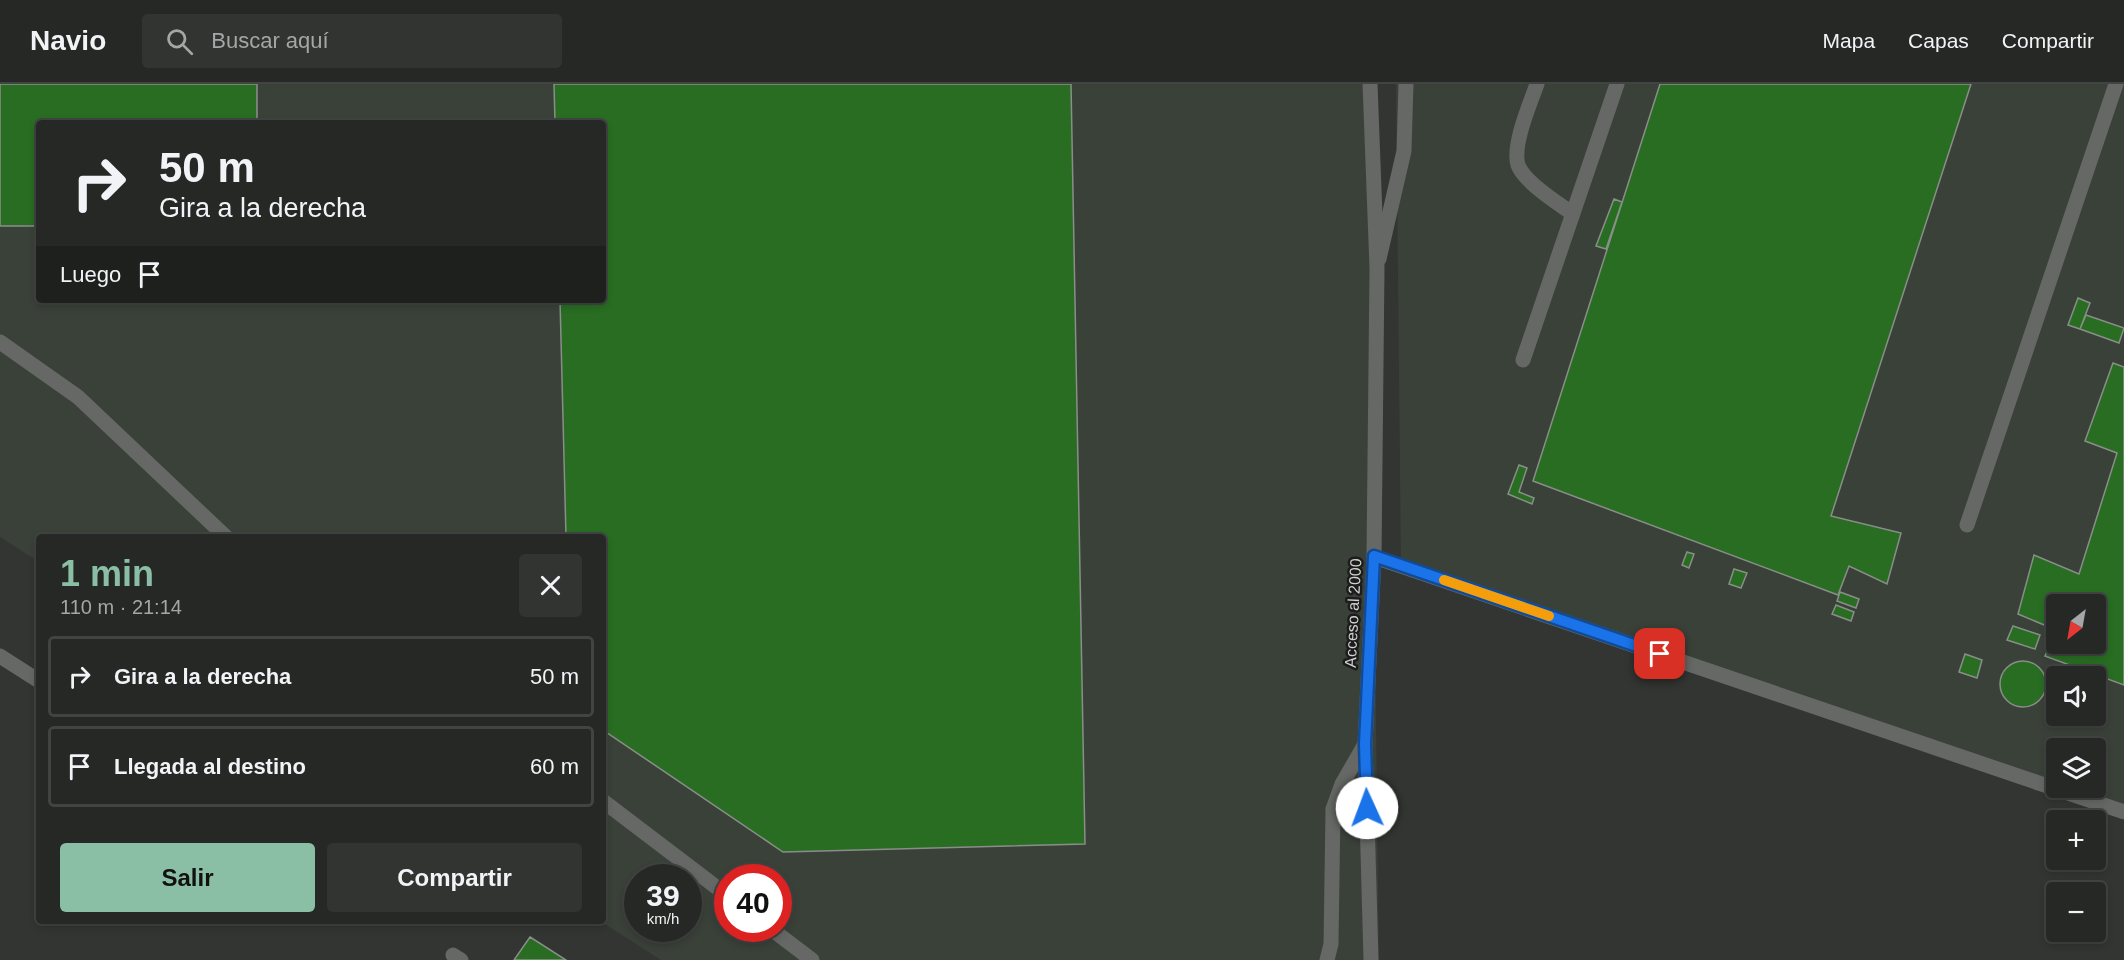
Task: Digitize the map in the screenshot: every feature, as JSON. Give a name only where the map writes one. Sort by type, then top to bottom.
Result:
[{"type":"street","name":"Acceso al 2000","points":[[1370,84],[1377,268],[1374,556],[1365,744],[1371,960]]},
{"type":"street","name":"Acceso al 2000","points":[[1377,268],[1404,151],[1406,84]]},
{"type":"street","points":[[1537,84],[1518,140],[1518,165],[1532,184],[1573,214]]},
{"type":"street","points":[[1523,360],[1617,84]]},
{"type":"street","points":[[1967,525],[2116,84]]},
{"type":"street","points":[[0,342],[78,397],[223,534]]},
{"type":"street","points":[[1374,556],[2124,812]]},
{"type":"street","points":[[0,656],[36,679]]},
{"type":"street","points":[[1327,960],[1331,944],[1333,809],[1342,784],[1365,744]]},
{"type":"street","points":[[606,803],[714,885]]},
{"type":"street","points":[[788,942],[812,960]]},
{"type":"shaded area","points":[[0,84],[1373,84],[1374,557],[1379,960],[661,960],[633,942],[702,942],[702,864],[624,864],[624,936],[605,924],[606,534],[36,534],[36,560],[0,537]]},
{"type":"shaded area","points":[[1396,84],[2124,84],[2124,807],[2096,798],[2106,798],[2106,738],[2046,738],[2046,782],[1401,572]]},
{"type":"building","points":[[0,84],[257,84],[257,120],[36,120],[36,226],[0,226]]},
{"type":"building","points":[[554,84],[1071,84],[1085,844],[783,852],[606,732],[606,534],[566,534],[560,303],[606,303],[606,120],[555,120]]},
{"type":"building","points":[[1660,84],[1971,84],[1831,516],[1901,533],[1887,584],[1849,566],[1838,595],[1533,481]]},
{"type":"building","points":[[1614,199],[1622,202],[1606,249],[1596,246]]},
{"type":"building","points":[[2078,298],[2090,303],[2080,329],[2068,325]]},
{"type":"building","points":[[2086,315],[2124,328],[2119,343],[2080,329]]},
{"type":"building","points":[[2113,363],[2124,367],[2124,685],[2106,678],[2106,666],[2072,666],[2045,656],[2046,654],[2106,654],[2106,594],[2046,594],[2046,626],[2018,614],[2034,555],[2079,574],[2117,453],[2085,441]]},
{"type":"building","points":[[1519,465],[1527,468],[1519,492],[1534,498],[1532,504],[1508,494]]},
{"type":"building","points":[[1687,552],[1694,554],[1689,568],[1682,565]]},
{"type":"building","points":[[1734,569],[1747,573],[1741,588],[1729,584]]},
{"type":"building","points":[[1840,592],[1859,599],[1856,608],[1837,601]]},
{"type":"building","points":[[1836,605],[1854,612],[1851,621],[1832,614]]},
{"type":"building","points":[[2013,626],[2040,635],[2035,649],[2007,640]]},
{"type":"building","points":[[1965,654],[1982,660],[1977,678],[1959,672]]},
{"type":"building","points":[[2023,661],[2032,663],[2044,675],[2046,684],[2044,693],[2032,705],[2023,707],[2014,705],[2002,693],[2000,684],[2002,675],[2014,663]]},
{"type":"building","points":[[530,937],[566,960],[514,960]]},
{"type":"slow traffic","points":[[1444,580],[1549,616]]},
{"type":"route","points":[[1367,808],[1365,744],[1374,556],[1660,654]]}]
